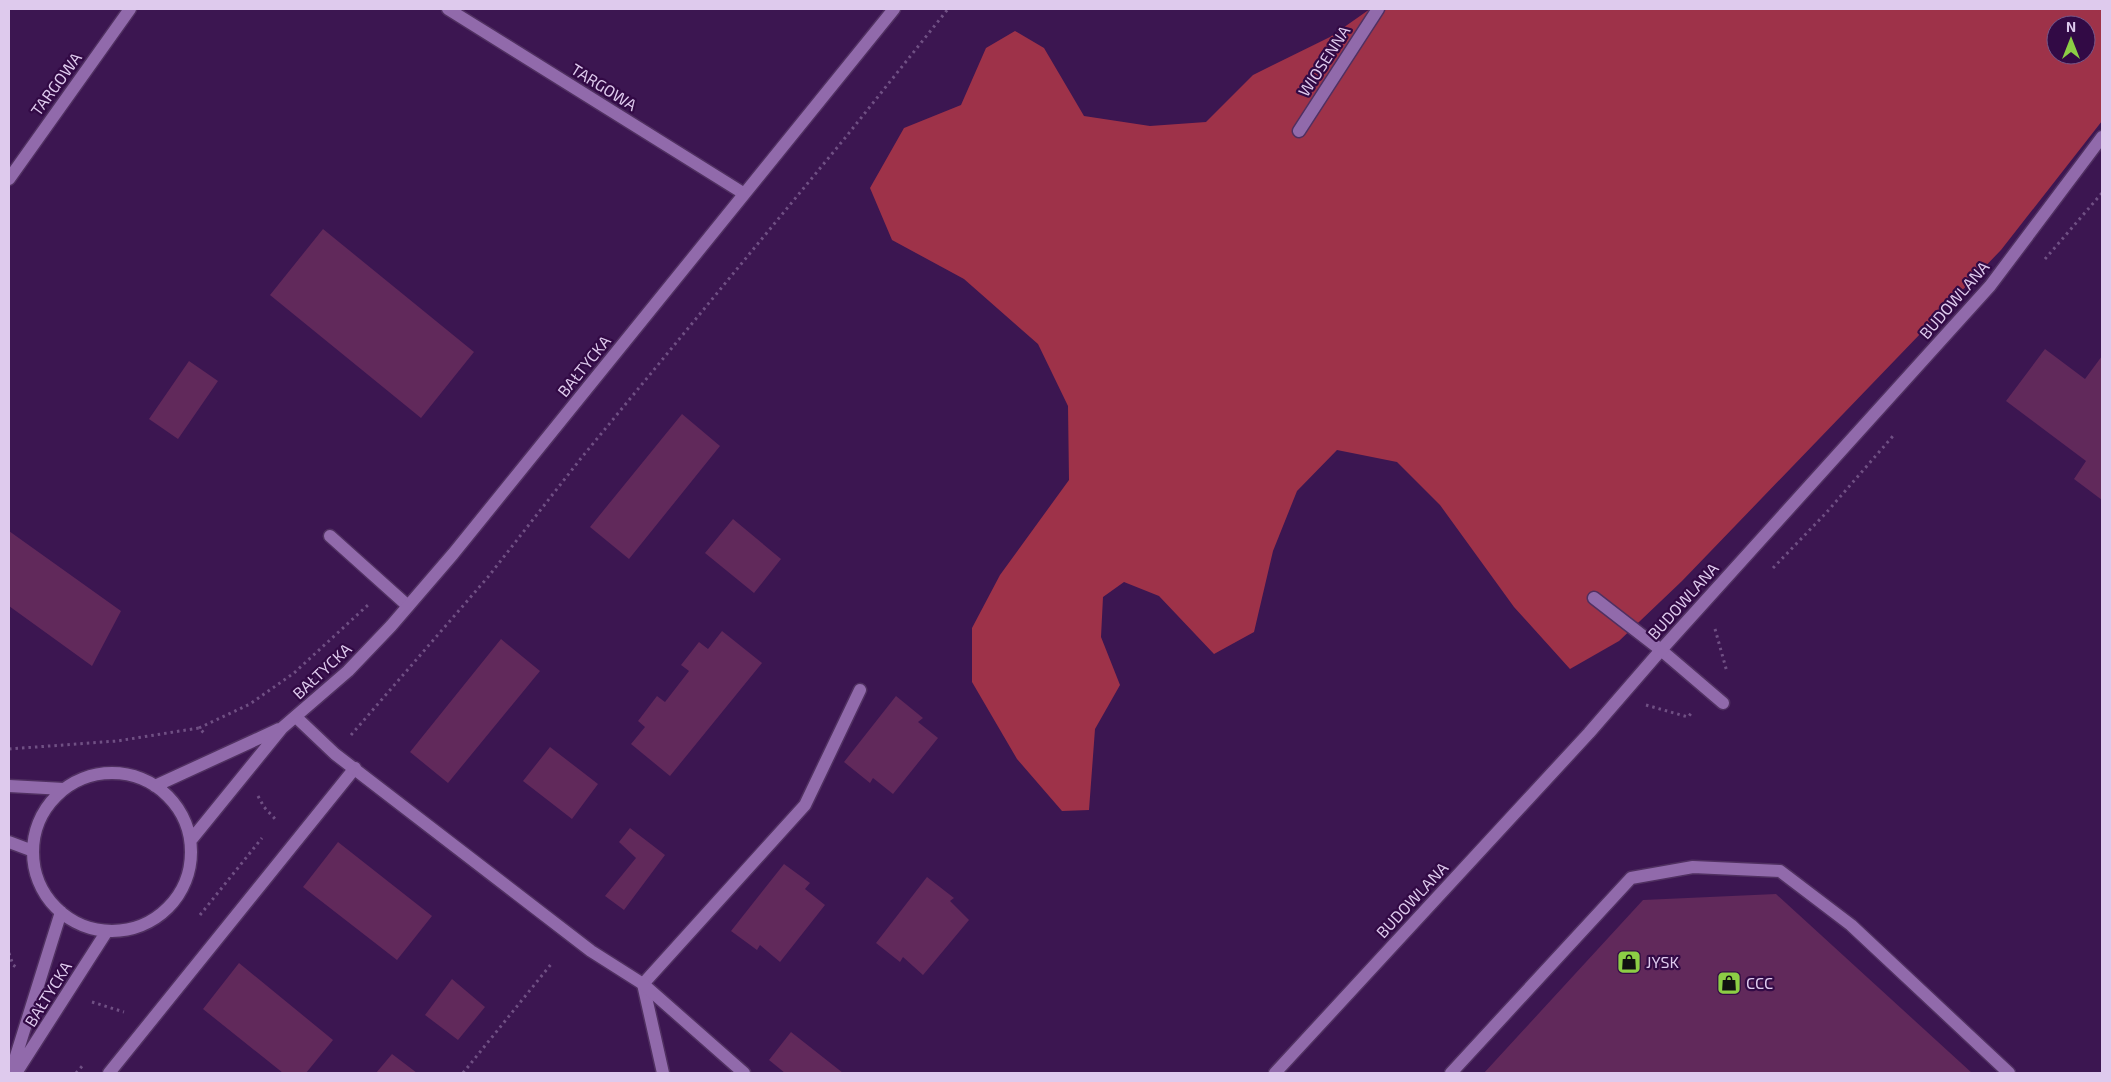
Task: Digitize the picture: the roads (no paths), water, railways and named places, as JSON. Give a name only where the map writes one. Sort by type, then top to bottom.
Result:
[{"type":"street","name":"TARGOWA","points":[[9,178],[130,9]]},
{"type":"street","name":"TARGOWA","points":[[448,9],[743,193]]},
{"type":"street","name":"BAŁTYCKA","points":[[191,840],[282,728],[348,671],[453,554],[743,193],[894,9]]},
{"type":"street","name":"WIOSENNA","points":[[1299,131],[1378,9]]},
{"type":"street","name":"BUDOWLANA","points":[[1274,1073],[1589,733],[1661,650],[1990,286],[2102,138]]},
{"type":"street","points":[[330,536],[408,606]]},
{"type":"street","points":[[1594,598],[1661,650],[1723,703]]},
{"type":"street","points":[[643,984],[805,805],[860,690]]},
{"type":"street","points":[[296,717],[335,754],[591,950],[643,984],[744,1073]]},
{"type":"street","name":"BAŁTYCKA","points":[[155,786],[282,728]]},
{"type":"street","points":[[109,1073],[355,768]]},
{"type":"street","points":[[109,773],[133,776],[155,786],[172,800],[184,819],[191,840],[191,864],[184,887],[170,906],[152,921],[130,930],[107,932],[90,928],[60,912],[49,900],[40,885],[34,868],[35,833],[41,816],[51,802],[64,789],[85,778],[109,773]]},
{"type":"street","points":[[9,786],[64,789]]},
{"type":"street","points":[[9,842],[33,851]]},
{"type":"street","points":[[1451,1073],[1631,878],[1693,868],[1780,871],[1851,925],[2009,1073]]},
{"type":"street","name":"BAŁTYCKA","points":[[11,1073],[60,912]]},
{"type":"street","name":"BAŁTYCKA","points":[[16,1073],[107,932]]},
{"type":"street","points":[[643,984],[662,1073]]},
{"type":"place","name":"JYSK","points":[[1629,962]]},
{"type":"place","name":"CCC","points":[[1729,983]]}]
